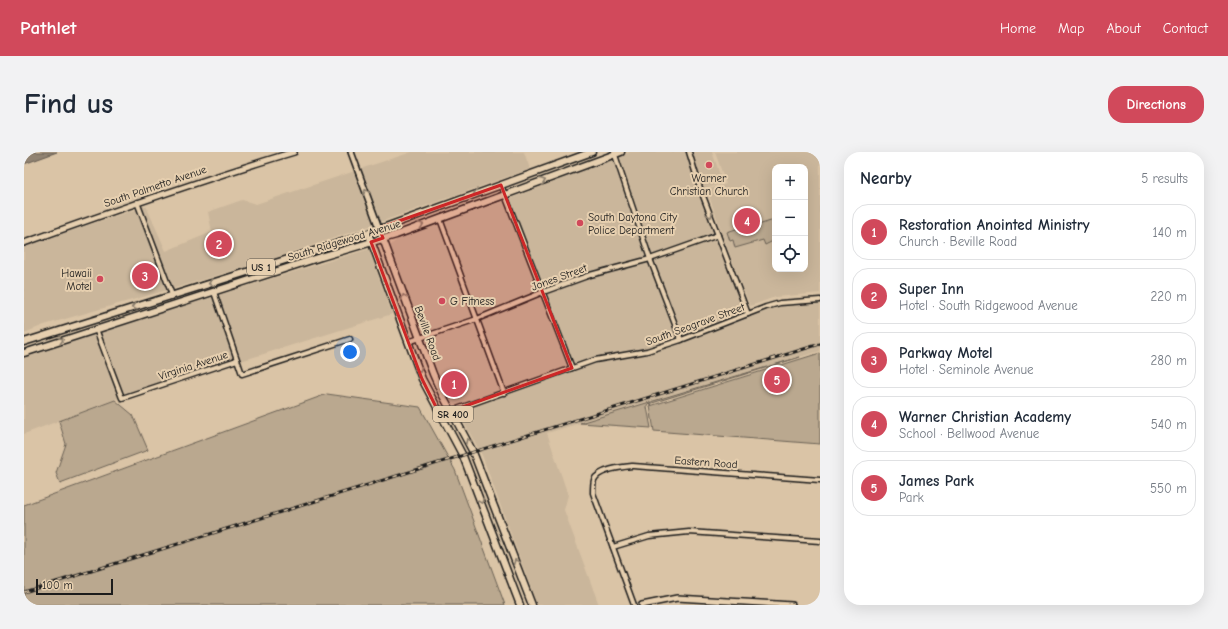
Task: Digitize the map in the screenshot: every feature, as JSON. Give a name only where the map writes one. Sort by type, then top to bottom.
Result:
[{"type":"main road","name":"South Ridgewood Avenue","points":[[24,342],[368,232],[592,152]]},
{"type":"main road","name":"South Ridgewood Avenue","points":[[24,353],[440,219],[614,153],[621,152]]},
{"type":"main road","name":"Beville Road","points":[[379,228],[433,375],[473,452],[532,605]]},
{"type":"main road","name":"Beville Road","points":[[368,232],[422,379],[440,416],[463,456],[520,605]]},
{"type":"main road","points":[[217,291],[235,280],[238,274]]},
{"type":"main road","points":[[96,329],[100,322],[113,313]]},
{"type":"street","name":"South Palmetto Avenue","points":[[24,243],[137,202],[294,152]]},
{"type":"street","name":"Beville Road","points":[[350,152],[379,228]]},
{"type":"street","points":[[689,152],[748,314]]},
{"type":"street","points":[[614,153],[650,259],[681,340]]},
{"type":"street","points":[[502,185],[572,368]]},
{"type":"street","points":[[137,202],[172,295]]},
{"type":"street","points":[[440,219],[504,393]]},
{"type":"street","name":"Jones Street","points":[[408,342],[477,319],[543,292],[590,275],[650,259],[718,235]]},
{"type":"street","points":[[217,291],[237,360]]},
{"type":"street","name":"South Seagrave Street","points":[[440,416],[595,360],[648,351],[780,303],[820,300]]},
{"type":"street","name":"Virginia Avenue","points":[[96,329],[122,398],[237,360],[242,374],[350,339]]},
{"type":"street","name":"Eastern Road","points":[[613,547],[593,493],[594,480],[598,476],[612,469],[633,466],[820,480]]},
{"type":"street","points":[[474,483],[484,479]]},
{"type":"street","points":[[634,605],[613,547],[649,536],[689,532],[820,541]]},
{"type":"street","points":[[642,605],[677,598],[717,602],[792,605]]},
{"type":"highlighted area","points":[[501,185],[572,368],[440,415],[422,379],[371,242],[383,238],[379,228]]},
{"type":"shaded area","points":[[24,152],[57,152],[24,164]]},
{"type":"shaded area","points":[[412,152],[524,152],[530,169],[380,222],[360,169]]},
{"type":"shaded area","points":[[630,152],[686,152],[714,233],[652,256],[619,157]]},
{"type":"shaded area","name":"Warner Christian Church","points":[[692,152],[712,152],[723,183],[705,189],[708,199]]},
{"type":"shaded area","points":[[715,152],[820,152],[820,293],[775,297],[750,306],[729,253],[707,190],[726,184]]},
{"type":"shaded area","points":[[613,159],[646,258],[589,272],[545,288],[509,199]]},
{"type":"shaded area","points":[[355,171],[375,224],[275,258],[172,289],[142,207],[146,206],[166,251],[212,232],[208,212],[242,200],[256,204]]},
{"type":"shaded area","points":[[504,201],[539,290],[479,315],[444,222]]},
{"type":"shaded area","points":[[137,209],[167,290],[44,325],[24,333],[24,246]]},
{"type":"shaded area","points":[[772,221],[772,242],[765,245],[763,240],[735,248],[733,240],[730,241],[727,232],[751,224],[758,225]]},
{"type":"shaded area","points":[[438,224],[473,317],[422,335],[390,250],[390,246],[397,239]]},
{"type":"shaded area","points":[[716,238],[744,312],[683,337],[653,261]]},
{"type":"shaded area","points":[[369,249],[392,314],[241,361],[218,295]]},
{"type":"shaded area","points":[[648,263],[677,339],[647,349],[594,358],[573,364],[547,293],[591,277]]},
{"type":"shaded area","points":[[541,295],[568,366],[506,389],[481,320]]},
{"type":"shaded area","points":[[213,297],[234,359],[124,394],[100,331]]},
{"type":"shaded area","points":[[820,303],[820,351],[547,433],[568,495],[564,510],[599,605],[537,605],[482,455],[458,412],[596,363],[648,354],[780,306]]},
{"type":"shaded area","points":[[475,322],[500,391],[455,407],[444,388],[424,340]]},
{"type":"shaded area","points":[[95,333],[119,398],[24,434],[24,358]]},
{"type":"shaded area","points":[[820,353],[820,444],[654,431],[650,406]]},
{"type":"shaded area","points":[[800,357],[649,404],[647,407],[651,428],[580,423]]},
{"type":"shaded area","points":[[327,394],[420,407],[455,470],[505,605],[24,605],[24,505]]},
{"type":"shaded area","points":[[115,400],[133,415],[148,450],[60,483],[56,473],[66,444],[59,421]]},
{"type":"railway","points":[[24,592],[820,344]]},
{"type":"place","name":"Warner Christian Church","points":[[709,165]]},
{"type":"place","name":"Warner Christian Academy","points":[[747,221]]},
{"type":"place","name":"South Daytona City Police Department","points":[[580,223]]},
{"type":"place","name":"Super Inn","points":[[219,244]]},
{"type":"place","name":"Parkway Motel","points":[[145,276]]},
{"type":"place","name":"Hawaii Motel","points":[[100,279]]},
{"type":"place","name":"G Fitness","points":[[442,301]]},
{"type":"place","name":"James Park","points":[[777,380]]},
{"type":"place","name":"Restoration Anointed Ministry","points":[[454,384]]}]
